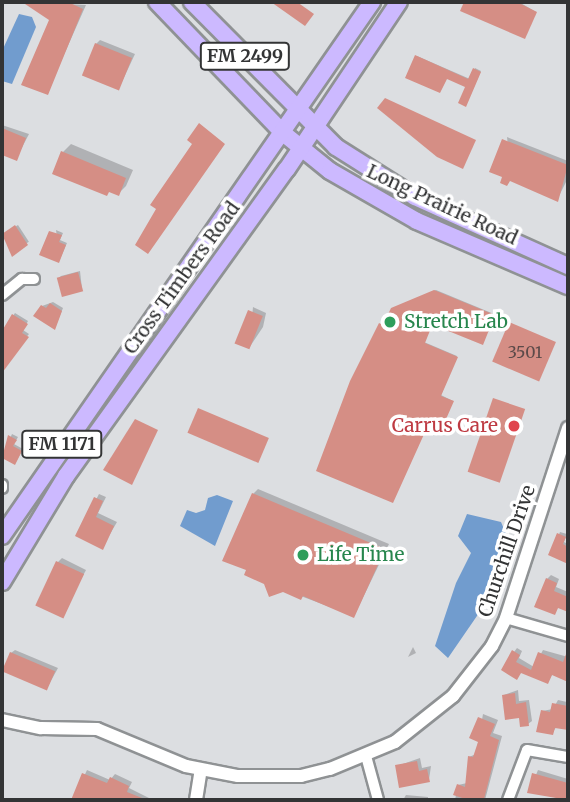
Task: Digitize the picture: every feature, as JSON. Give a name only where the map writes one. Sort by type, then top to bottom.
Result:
[{"type":"main road","name":"Long Prairie Road","points":[[157,2],[283,133],[373,199],[568,286]]},
{"type":"main road","name":"Long Prairie Road","points":[[192,2],[314,127],[379,177],[568,266]]},
{"type":"main road","name":"Cross Timbers Road","points":[[2,536],[372,2]]},
{"type":"main road","name":"Cross Timbers Road","points":[[2,582],[66,476],[300,148],[399,2]]},
{"type":"main road","points":[[443,231],[451,227],[493,233]]},
{"type":"main road","points":[[127,355],[144,367]]},
{"type":"street","points":[[2,295],[22,279],[34,279]]},
{"type":"street","name":"Churchill Drive","points":[[2,720],[41,728],[97,729],[201,770],[238,776],[300,776],[366,756],[395,742],[453,696],[492,646],[506,618],[568,428]]},
{"type":"street","points":[[506,618],[568,636]]},
{"type":"street","points":[[508,800],[527,750],[568,757]]},
{"type":"street","points":[[366,756],[378,800]]},
{"type":"street","points":[[196,800],[201,770]]},
{"type":"water","points":[[19,14],[32,17],[36,27],[12,84],[2,81],[2,51]]},
{"type":"water","points":[[217,495],[233,501],[215,546],[180,526],[187,510],[196,513],[205,510],[208,498]]},
{"type":"water","points":[[467,514],[501,522],[507,536],[490,597],[448,658],[435,646],[456,583],[471,553],[458,536]]},
{"type":"building","points":[[22,2],[68,2],[83,9],[48,95],[21,85],[49,20]]},
{"type":"building","points":[[271,2],[297,2],[314,14],[305,26]]},
{"type":"building","points":[[464,2],[517,2],[537,12],[525,39],[460,11]]},
{"type":"building","points":[[95,43],[132,58],[119,90],[82,75]]},
{"type":"building","points":[[415,55],[468,79],[473,68],[481,72],[466,107],[458,103],[465,87],[447,79],[440,93],[405,78]]},
{"type":"building","points":[[385,98],[476,140],[463,169],[437,157],[377,108]]},
{"type":"building","points":[[199,123],[225,144],[148,254],[135,245],[156,209],[150,205],[192,144],[187,140]]},
{"type":"building","points":[[2,128],[26,138],[17,161],[2,155]]},
{"type":"building","points":[[502,139],[568,165],[558,202],[510,181],[507,186],[500,183],[502,177],[489,172]]},
{"type":"building","points":[[61,151],[126,178],[119,196],[109,192],[107,196],[52,174]]},
{"type":"building","points":[[15,225],[28,245],[12,257],[2,234]]},
{"type":"building","points":[[49,231],[62,235],[59,242],[66,245],[59,263],[39,255]]},
{"type":"building","points":[[78,272],[83,291],[62,297],[57,278]]},
{"type":"building","points":[[434,290],[495,315],[483,345],[436,326],[431,328],[425,343],[458,357],[441,396],[454,401],[443,426],[430,421],[393,503],[316,471],[350,381],[379,323],[383,325],[391,308]]},
{"type":"building","points":[[50,303],[62,311],[55,330],[33,316],[41,305],[46,308]]},
{"type":"building","points":[[248,310],[263,316],[249,349],[235,343]]},
{"type":"building","points":[[12,314],[28,324],[22,333],[29,337],[2,373],[2,331]]},
{"type":"building","points":[[509,322],[556,342],[539,382],[492,362]]},
{"type":"building","points":[[493,398],[525,409],[500,483],[468,472]]},
{"type":"building","points":[[198,408],[269,438],[258,463],[187,433]]},
{"type":"building","points":[[135,419],[158,430],[132,485],[103,470]]},
{"type":"building","points":[[8,435],[17,440],[13,446],[22,451],[15,465],[2,458]]},
{"type":"building","name":"Life Time","points":[[252,493],[385,549],[354,618],[303,596],[301,600],[283,592],[269,597],[264,584],[244,575],[246,570],[222,561]]},
{"type":"building","points":[[94,497],[103,501],[96,517],[114,526],[103,550],[75,536]]},
{"type":"building","points":[[557,533],[566,537],[563,544],[568,547],[568,564],[548,555]]},
{"type":"building","points":[[56,561],[84,574],[63,619],[35,605]]},
{"type":"building","points":[[546,578],[557,583],[554,591],[568,597],[568,612],[558,608],[555,615],[534,607]]},
{"type":"building","points":[[568,649],[568,682],[552,675],[548,684],[521,673],[517,680],[501,670],[512,650],[520,655],[516,662],[531,670],[538,652],[563,662]]},
{"type":"building","points":[[10,652],[55,671],[47,690],[2,671]]},
{"type":"building","points":[[515,693],[516,704],[526,702],[529,726],[520,727],[519,718],[505,720],[502,695]]},
{"type":"building","points":[[552,703],[568,706],[568,730],[555,728],[553,735],[536,732],[541,710],[550,712]]},
{"type":"building","points":[[478,717],[495,724],[490,736],[499,740],[484,799],[469,800],[453,795],[457,784],[465,787],[468,756],[473,757],[478,742],[469,738]]},
{"type":"building","points":[[417,761],[419,771],[427,769],[430,782],[399,788],[395,765]]},
{"type":"building","points":[[82,773],[107,783],[110,777],[129,786],[127,792],[147,800],[71,800]]},
{"type":"building","points":[[532,773],[568,783],[568,800],[527,793]]},
{"type":"place","name":"Stretch Lab","points":[[390,322]]},
{"type":"place","name":"Carrus Care","points":[[514,426]]},
{"type":"place","name":"Life Time","points":[[303,555]]}]
